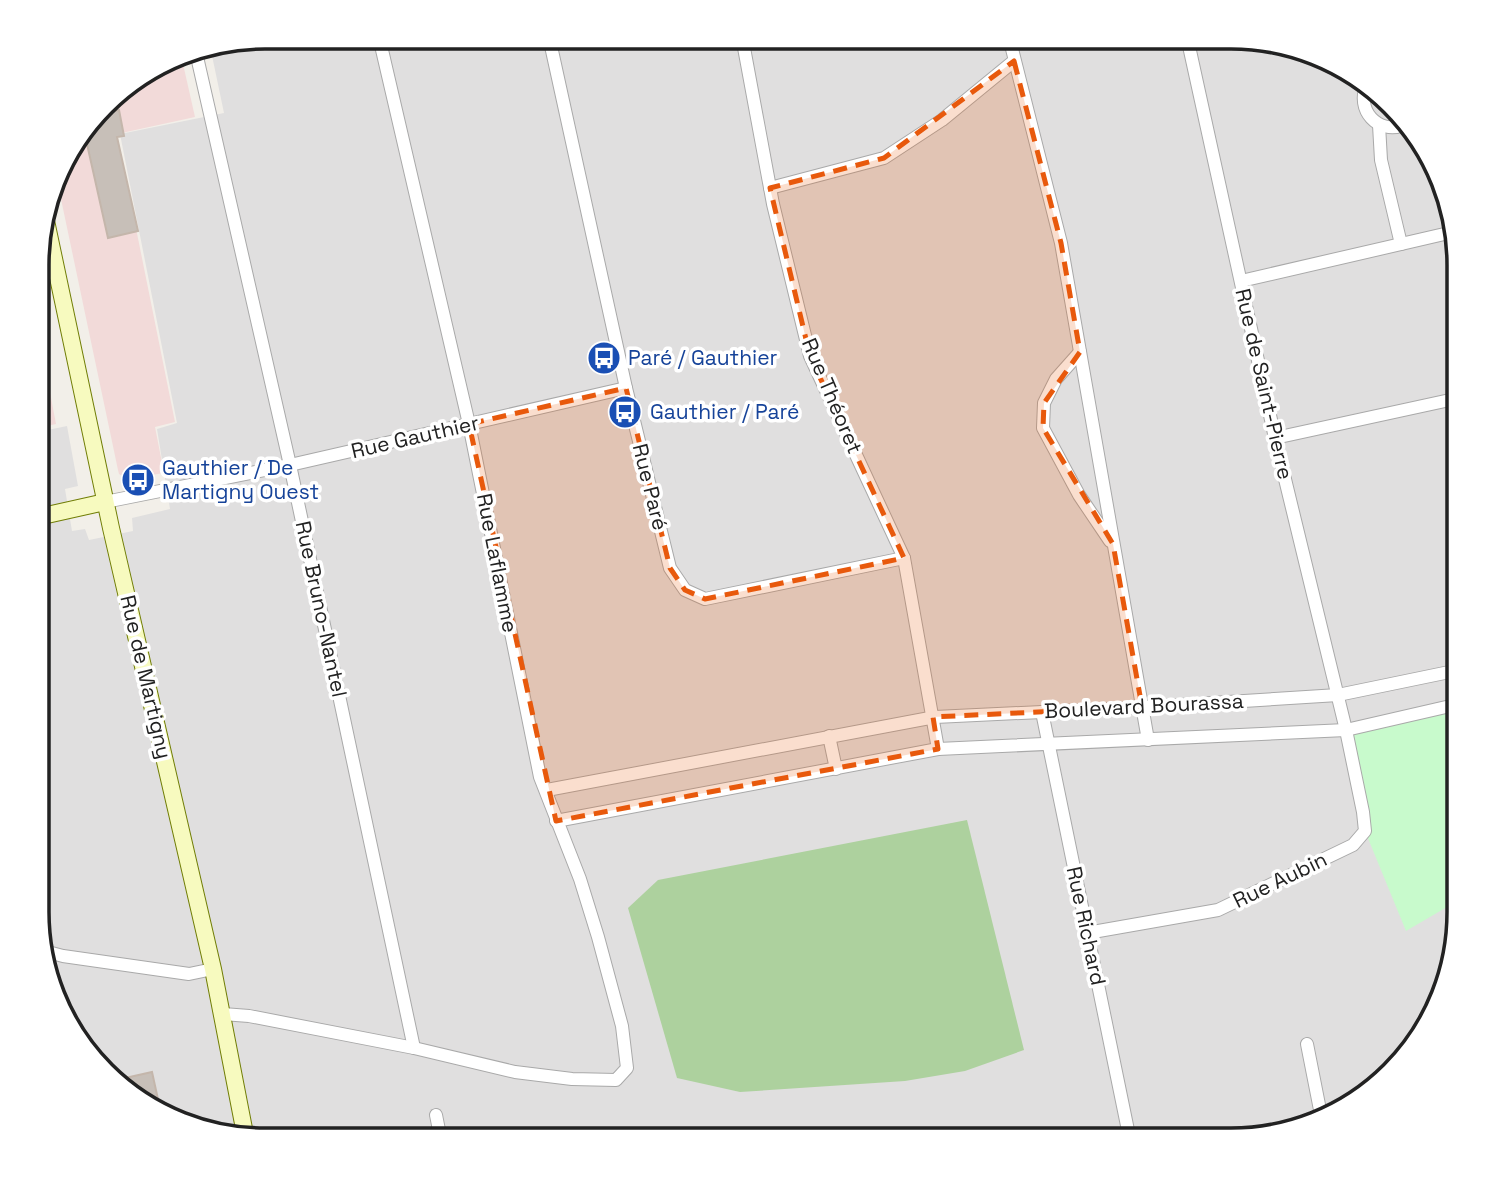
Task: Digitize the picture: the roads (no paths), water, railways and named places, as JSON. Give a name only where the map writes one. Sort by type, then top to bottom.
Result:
[{"type":"main road","name":"Rue de Martigny","points":[[51,243],[105,502],[214,969],[244,1127]]},
{"type":"main road","name":"Rue Gauthier","points":[[49,515],[105,502]]},
{"type":"street","name":"Rue Laflamme","points":[[382,49],[469,424],[540,777],[580,879],[598,937],[622,1026],[627,1068],[616,1080],[572,1079],[515,1072],[414,1048]]},
{"type":"street","name":"Rue Paré","points":[[552,49],[626,388],[670,568],[685,590],[705,599],[904,558]]},
{"type":"street","name":"Rue Théoret","points":[[745,49],[771,188],[810,356],[904,558],[938,749]]},
{"type":"street","points":[[1012,49],[1061,243],[1148,740]]},
{"type":"street","name":"Rue de Saint-Pierre","points":[[1190,49],[1275,438],[1346,730]]},
{"type":"street","name":"Rue Bruno-Nantel","points":[[198,59],[290,465],[414,1048]]},
{"type":"street","points":[[771,188],[884,158],[942,120],[1014,61]]},
{"type":"street","points":[[1364,96],[1365,111],[1371,119],[1388,128],[1396,127]]},
{"type":"street","points":[[1380,125],[1381,160],[1401,244]]},
{"type":"street","points":[[1241,281],[1445,234]]},
{"type":"street","points":[[1080,352],[1056,379],[1044,403],[1044,428],[1079,495],[1113,544]]},
{"type":"street","name":"Rue Gauthier","points":[[105,502],[290,465],[626,388]]},
{"type":"street","points":[[1275,438],[1447,401]]},
{"type":"street","name":"Boulevard Bourassa","points":[[547,790],[933,717],[1338,695],[1447,672]]},
{"type":"street","name":"Boulevard Bourassa","points":[[556,821],[938,749],[1346,730],[1447,707]]},
{"type":"street","name":"Rue Richard","points":[[1042,712],[1128,1128]]},
{"type":"street","name":"Rue Aubin","points":[[1087,933],[1218,910],[1353,845],[1365,831],[1346,730]]},
{"type":"street","points":[[829,736],[836,769]]},
{"type":"street","points":[[53,953],[189,974],[214,969]]},
{"type":"street","points":[[223,1014],[414,1048]]},
{"type":"street","points":[[1307,1044],[1320,1109]]},
{"type":"street","points":[[436,1115],[439,1128]]},
{"type":"place","name":"Paré / Gauthier","points":[[604,358]]},
{"type":"place","name":"Gauthier / Paré","points":[[625,412]]},
{"type":"place","name":"Gauthier / De Martigny Ouest","points":[[138,480]]}]
